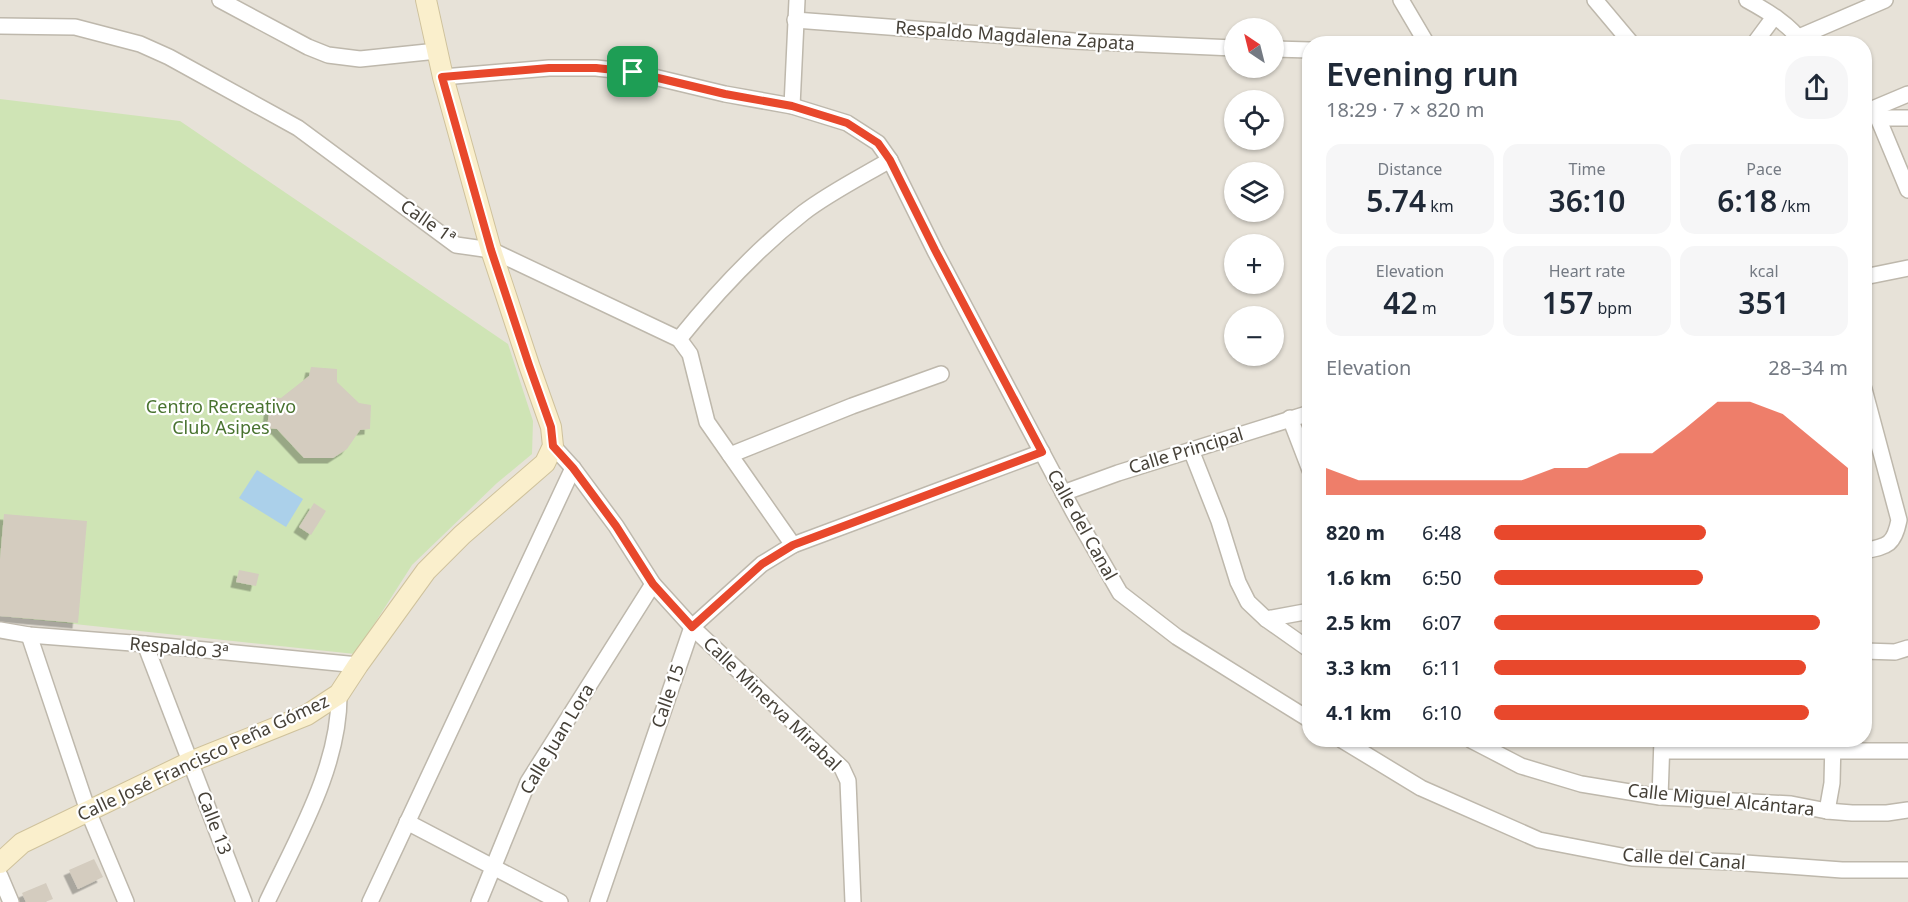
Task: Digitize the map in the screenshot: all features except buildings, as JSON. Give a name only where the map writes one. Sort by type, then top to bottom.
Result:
[{"type":"street","points":[[220,0],[328,56],[360,59],[437,51]]},
{"type":"street","points":[[426,0],[442,77],[491,250],[551,427],[553,446]]},
{"type":"street","points":[[792,106],[797,0]]},
{"type":"street","points":[[1401,0],[1422,36]]},
{"type":"street","points":[[1595,0],[1625,36]]},
{"type":"street","points":[[1807,36],[1856,6],[1885,0]]},
{"type":"street","points":[[1753,2],[1796,36]]},
{"type":"street","points":[[1760,36],[1774,17]]},
{"type":"street","name":"Respaldo Magdalena Zapata","points":[[795,20],[1050,39],[1224,48]]},
{"type":"street","name":"Calle 1ª","points":[[0,26],[75,27],[140,44],[169,57],[298,128],[456,245],[491,250],[679,339]]},
{"type":"street","points":[[1284,49],[1302,50]]},
{"type":"street","name":"Calle del Canal","points":[[442,77],[549,68],[596,68],[633,72],[725,94],[792,106],[847,123],[878,143],[890,160],[1063,493],[1120,593],[1177,637],[1302,715]]},
{"type":"street","points":[[1872,112],[1908,94]]},
{"type":"street","points":[[1872,113],[1908,118]]},
{"type":"street","points":[[1872,115],[1908,190]]},
{"type":"street","points":[[793,545],[707,422],[690,354],[679,339],[705,307],[755,254],[804,212],[890,160]]},
{"type":"street","points":[[1872,276],[1908,268]]},
{"type":"street","points":[[730,455],[852,406],[941,374]]},
{"type":"street","name":"Calle Principal","points":[[1063,493],[1118,473],[1302,415]]},
{"type":"street","points":[[1290,418],[1302,449]]},
{"type":"street","points":[[1872,421],[1899,520],[1896,533],[1885,546],[1872,549]]},
{"type":"street","name":"Calle Minerva Mirabal","points":[[553,446],[573,468],[616,526],[653,584],[692,627],[842,768],[848,781],[853,902]]},
{"type":"street","name":"Calle José Francisco Peña Gómez","points":[[0,863],[22,843],[190,762],[307,715],[339,694],[426,572],[462,535],[545,463],[553,446]]},
{"type":"street","points":[[1191,450],[1219,521],[1238,582],[1248,602],[1266,619],[1302,644]]},
{"type":"street","name":"Calle 15","points":[[598,902],[692,627],[762,564],[793,545],[1042,452]]},
{"type":"street","points":[[370,902],[573,468]]},
{"type":"street","name":"Calle Juan Lora","points":[[479,902],[528,782],[653,584]]},
{"type":"street","points":[[1266,619],[1302,612]]},
{"type":"street","name":"Respaldo 3ª","points":[[0,630],[28,635],[358,665]]},
{"type":"street","points":[[28,635],[88,811],[126,902]]},
{"type":"street","name":"Calle 13","points":[[145,644],[244,902]]},
{"type":"street","points":[[1872,651],[1895,652],[1908,648]]},
{"type":"street","points":[[267,902],[315,801],[326,770],[336,738],[340,714],[339,694]]},
{"type":"street","name":"Calle del Canal","points":[[1354,747],[1421,788],[1539,840],[1632,858],[1842,870],[1908,870]]},
{"type":"street","name":"Calle Miguel Alcántara","points":[[1485,747],[1521,765],[1571,781],[1660,797],[1791,804],[1852,813],[1887,813],[1908,810]]},
{"type":"street","points":[[1660,797],[1662,747]]},
{"type":"street","points":[[1827,811],[1832,783],[1834,747]]},
{"type":"street","points":[[1859,747],[1908,751]]},
{"type":"street","points":[[407,822],[560,902]]},
{"type":"street","points":[[0,876],[11,902]]},
{"type":"shaded area","points":[[0,0],[1908,0],[1908,902],[0,902]]},
{"type":"green space","name":"Centro Recreativo Club Asipes","points":[[0,99],[180,121],[508,344],[533,421],[532,454],[497,483],[412,565],[355,654],[0,616]]},
{"type":"water","points":[[257,470],[303,499],[286,527],[239,498]]},
{"type":"route","points":[[549,68],[596,68],[633,72],[725,94],[792,106],[847,123],[878,143],[890,160],[1042,452],[793,545],[762,564],[692,627],[653,584],[616,526],[573,468],[553,446],[551,427],[491,250],[442,77],[549,68]]}]
